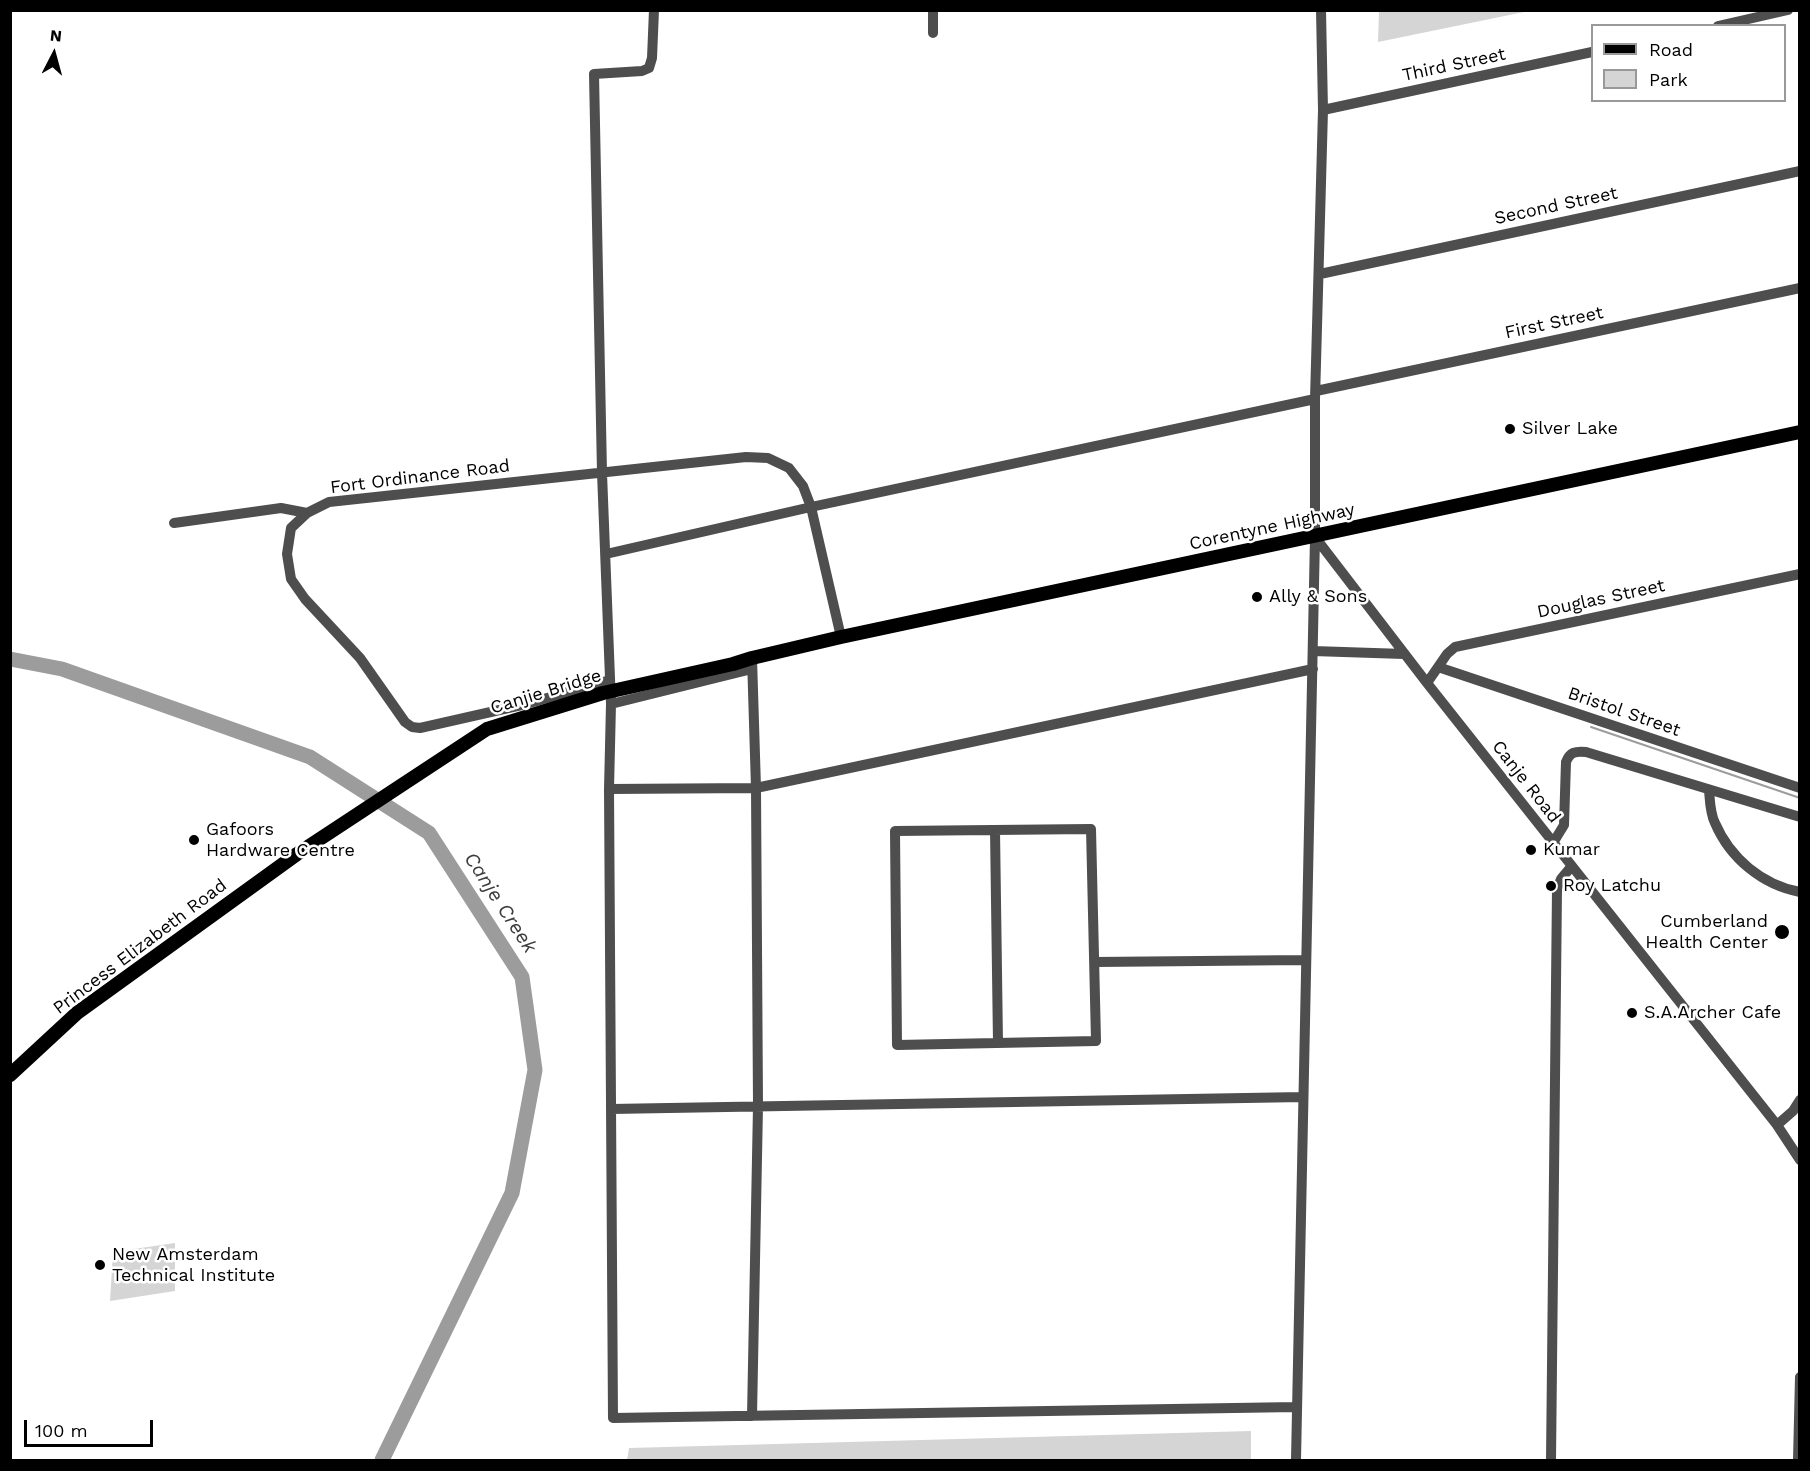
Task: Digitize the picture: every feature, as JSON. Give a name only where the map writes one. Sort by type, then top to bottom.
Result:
[{"type":"main road","name":"Corentyne Highway","points":[[752,663],[841,637],[1800,432]]},
{"type":"main road","name":"Canjie Bridge","points":[[297,854],[487,729],[603,693],[733,664],[752,663]]},
{"type":"main road","name":"Princess Elizabeth Road","points":[[10,1075],[77,1013],[297,854]]},
{"type":"street","points":[[654,10],[649,68],[642,71],[594,74],[602,472],[611,704],[609,789],[613,1418],[1296,1407]]},
{"type":"street","points":[[933,10],[933,33]]},
{"type":"street","points":[[1296,1461],[1313,669],[1315,395],[1323,110],[1321,10]]},
{"type":"street","points":[[1727,24],[1788,10]]},
{"type":"street","name":"Third Street","points":[[1323,110],[1591,52]]},
{"type":"street","name":"Second Street","points":[[1320,274],[1800,171]]},
{"type":"street","name":"First Street","points":[[606,554],[1800,288]]},
{"type":"street","name":"Fort Ordinance Road","points":[[307,513],[329,502],[746,457],[768,458],[789,468],[803,486],[811,507],[841,637]]},
{"type":"street","points":[[174,523],[281,508],[307,513]]},
{"type":"street","points":[[307,513],[291,528],[287,554],[291,579],[304,599],[360,658],[405,722],[412,726],[420,728],[526,704],[610,680]]},
{"type":"street","name":"Canje Road","points":[[1315,537],[1571,867],[1777,1125],[1800,1160]]},
{"type":"street","name":"Douglas Street","points":[[1427,683],[1447,654],[1455,647],[1800,574]]},
{"type":"street","points":[[1313,651],[1404,654]]},
{"type":"street","points":[[611,704],[752,663],[756,788],[758,1106],[752,1416]]},
{"type":"street","name":"Bristol Street","points":[[1438,667],[1800,788]]},
{"type":"street","points":[[609,789],[756,788],[1313,669]]},
{"type":"street","points":[[1553,843],[1564,825],[1566,762],[1569,755],[1575,751],[1586,752],[1800,817]]},
{"type":"street","points":[[1709,790],[1714,821],[1723,839],[1758,877],[1785,890],[1800,892]]},
{"type":"street","points":[[1091,829],[1096,1041],[897,1045],[895,831],[995,830],[1091,829]]},
{"type":"street","points":[[995,830],[998,1043]]},
{"type":"street","points":[[1551,1461],[1557,889],[1561,879],[1571,867]]},
{"type":"street","points":[[1095,962],[1305,960]]},
{"type":"street","points":[[611,1108],[1303,1097]]},
{"type":"street","points":[[1777,1125],[1793,1111],[1800,1100]]},
{"type":"street","points":[[1798,1461],[1800,1377]]},
{"type":"green space","points":[[1379,10],[1529,11],[1378,42]]},
{"type":"green space","points":[[175,1243],[175,1291],[110,1301],[113,1252]]},
{"type":"green space","points":[[1251,1431],[1251,1460],[627,1460],[629,1448]]},
{"type":"waterway","name":"Canje Creek","points":[[10,659],[62,669],[310,757],[429,833],[522,977],[535,1070],[512,1193],[382,1460]]},
{"type":"waterway","points":[[1591,727],[1800,798]]},
{"type":"place","name":"Silver Lake","points":[[1510,429]]},
{"type":"place","name":"Ally & Sons","points":[[1257,597]]},
{"type":"place","name":"Gafoors Hardware Centre","points":[[194,840]]},
{"type":"place","name":"Kumar","points":[[1531,850]]},
{"type":"place","name":"Roy Latchu","points":[[1551,886]]},
{"type":"place","name":"Cumberland Health Center","points":[[1782,932]]},
{"type":"place","name":"S.A.Archer Cafe","points":[[1632,1013]]},
{"type":"place","name":"New Amsterdam Technical Institute","points":[[100,1265]]}]
